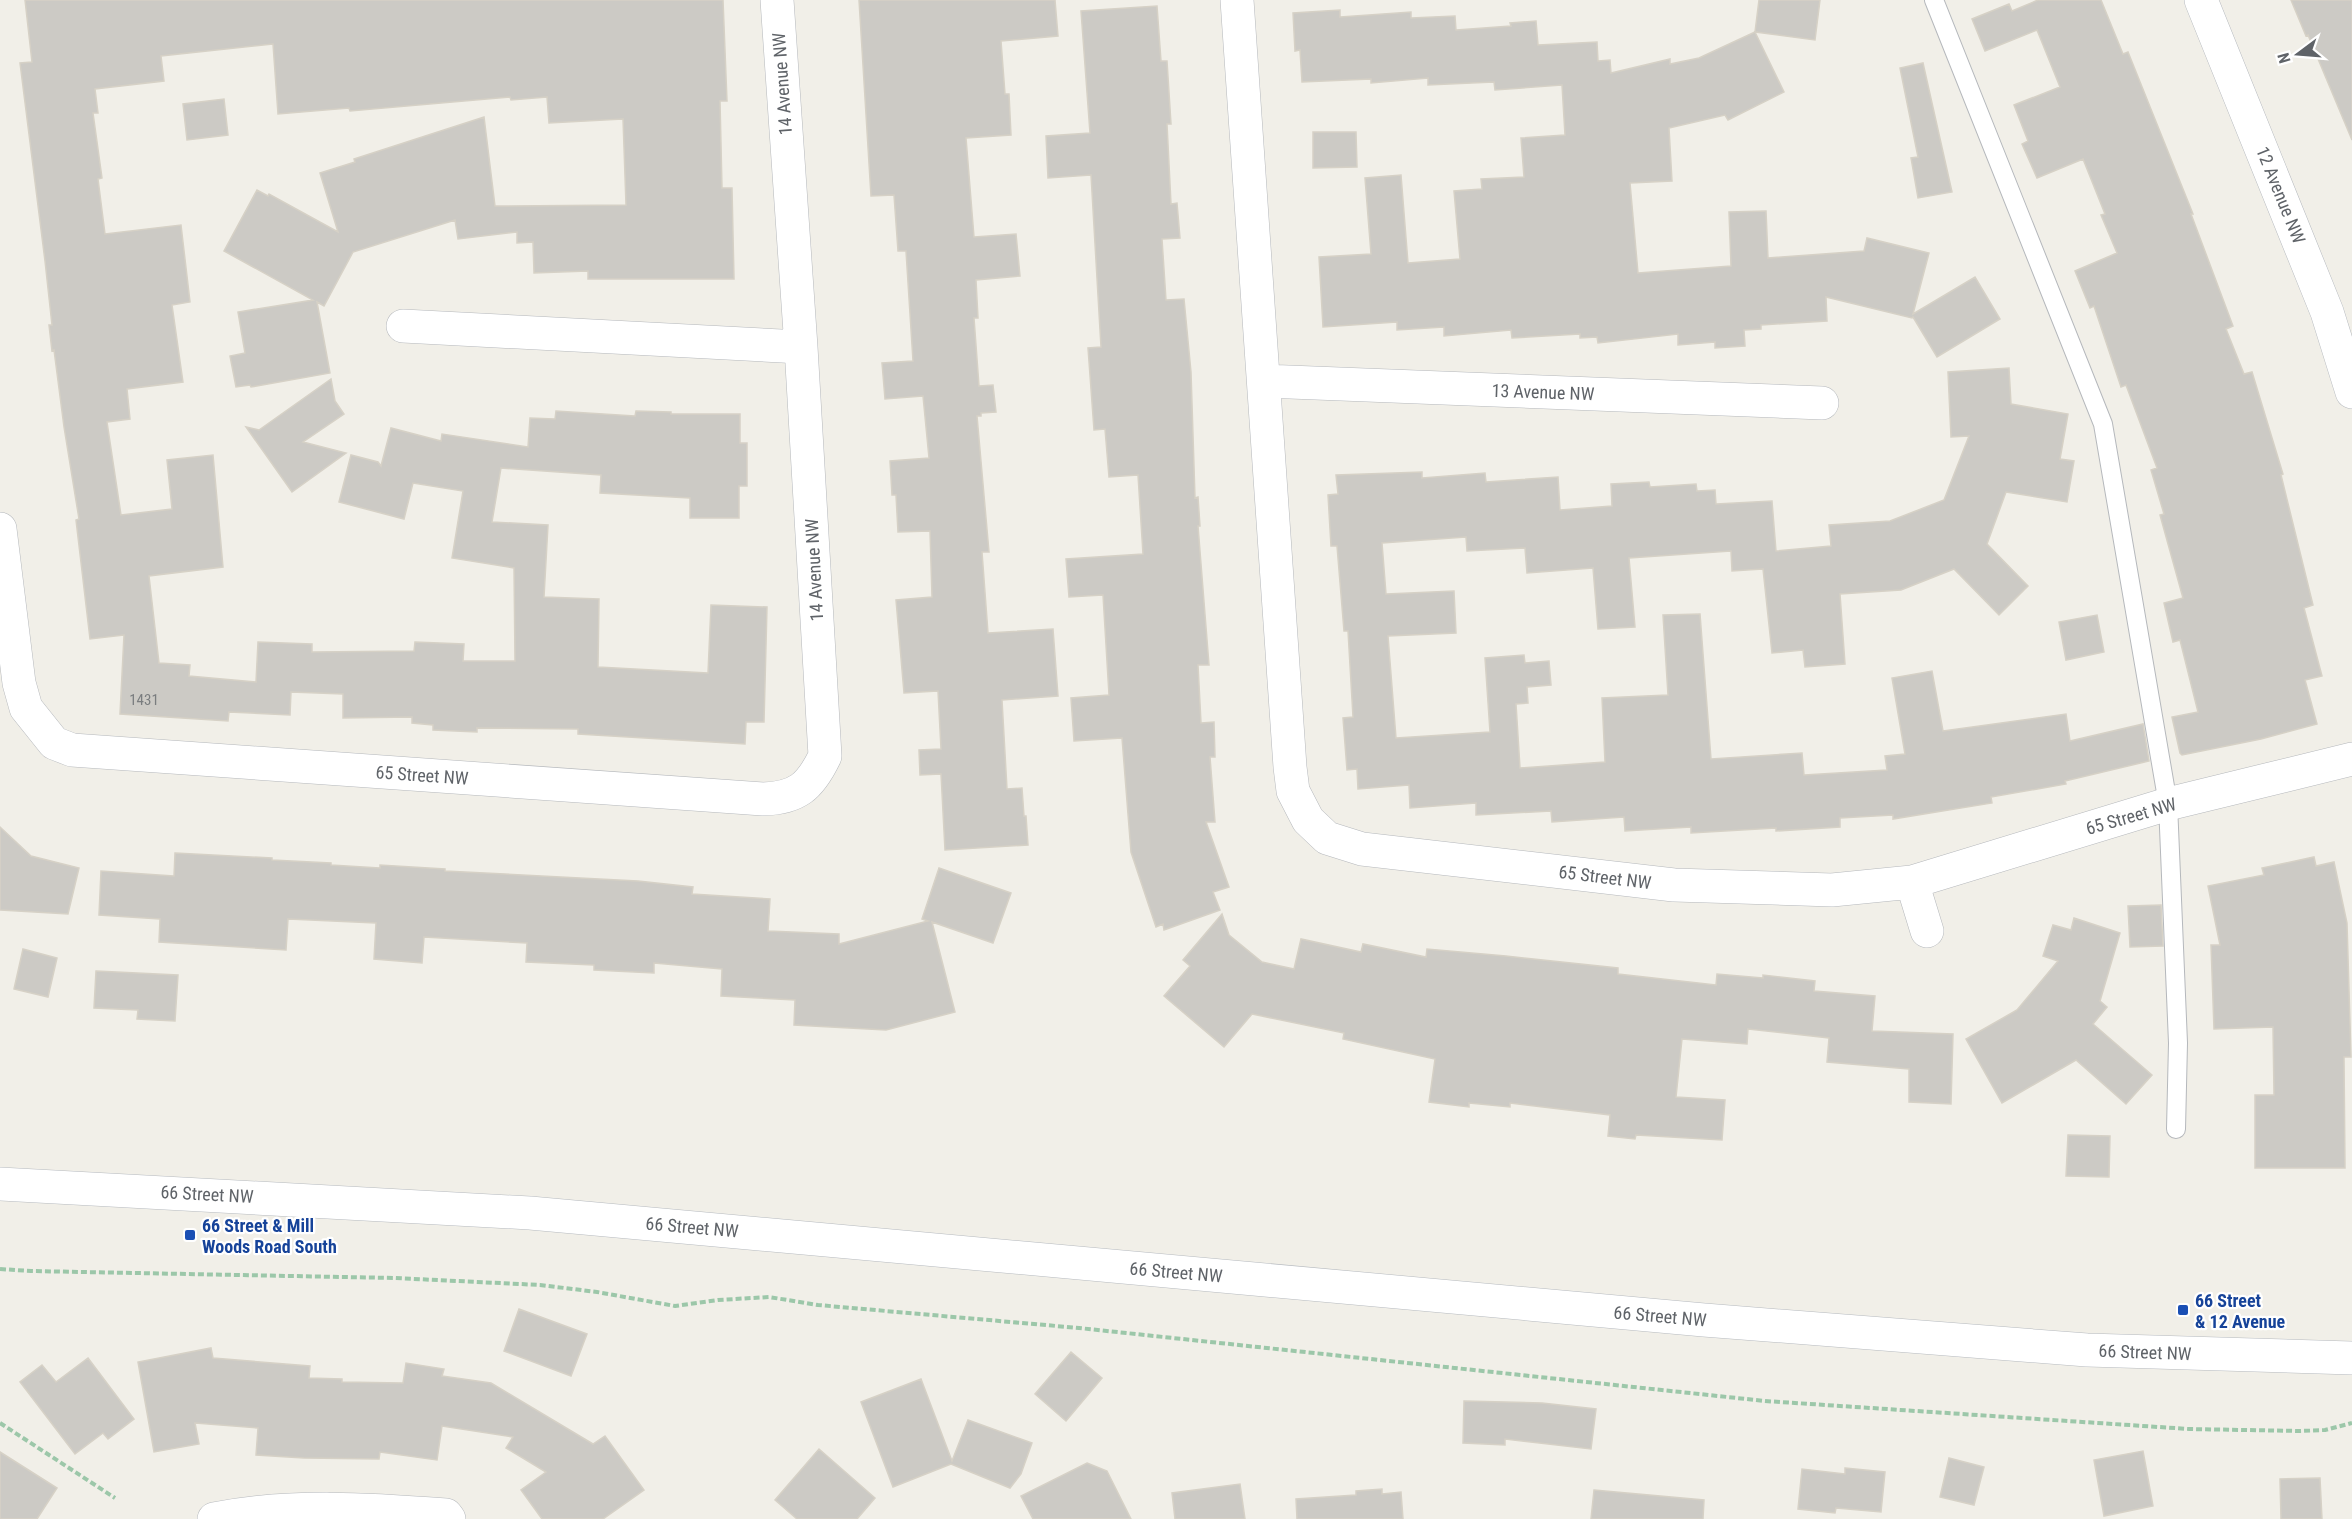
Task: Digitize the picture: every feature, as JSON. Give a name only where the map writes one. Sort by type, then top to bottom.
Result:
[{"type":"street","name":"14 Avenue NW","points":[[777,0],[801,347],[825,756],[814,778],[804,786]]},
{"type":"street","points":[[1237,0],[1265,381]]},
{"type":"street","name":"12 Avenue NW","points":[[2202,0],[2327,312],[2352,392]]},
{"type":"street","points":[[403,326],[801,347]]},
{"type":"street","name":"13 Avenue NW","points":[[1265,381],[1822,403]]},
{"type":"street","name":"65 Street NW","points":[[1265,381],[1293,791],[1308,820],[1327,838],[1362,849],[1674,885],[1832,890],[1912,882],[2168,804],[2352,759]]},
{"type":"street","name":"65 Street NW","points":[[0,529],[19,683],[26,708],[54,743],[72,750],[763,799],[784,798],[804,786]]},
{"type":"street","points":[[1912,882],[1927,931]]},
{"type":"street","name":"66 Street NW","points":[[0,1184],[530,1213],[1704,1320],[2075,1349],[2352,1358]]},
{"type":"street","points":[[0,1208],[35,1202],[150,1191]]},
{"type":"street","points":[[213,1519],[248,1512],[353,1510],[446,1515],[449,1519]]},
{"type":"lane","points":[[1934,0],[2103,424],[2168,804],[2178,1043],[2176,1129]]},
{"type":"path","points":[[0,1269],[395,1278],[540,1285],[597,1292],[675,1306],[718,1300],[769,1297],[818,1305],[1079,1328],[1765,1401],[2189,1429],[2301,1431],[2325,1430],[2344,1427],[2352,1423]]},
{"type":"path","points":[[0,1424],[115,1498]]},
{"type":"building","points":[[25,0],[723,0],[727,101],[720,101],[722,188],[732,188],[734,279],[588,279],[588,271],[534,273],[533,242],[517,243],[517,232],[458,239],[455,220],[353,252],[324,306],[317,302],[330,373],[251,387],[250,385],[236,387],[230,356],[245,353],[238,312],[313,300],[224,251],[257,190],[268,196],[269,194],[338,232],[320,173],[355,162],[354,159],[484,117],[495,206],[626,205],[623,119],[549,123],[547,97],[511,100],[510,97],[350,111],[349,108],[278,114],[273,44],[161,56],[164,81],[95,89],[98,113],[93,113],[102,178],[98,179],[105,234],[181,225],[190,302],[172,305],[183,382],[127,389],[130,419],[107,422],[121,515],[172,509],[167,460],[213,455],[223,567],[149,576],[159,663],[190,665],[189,676],[256,682],[258,642],[312,644],[312,652],[414,651],[415,642],[464,644],[463,661],[515,661],[514,568],[452,558],[463,491],[413,483],[404,519],[339,502],[351,455],[378,462],[381,466],[391,428],[441,441],[442,434],[528,447],[530,418],[555,419],[556,411],[635,416],[636,411],[671,412],[671,414],[740,414],[740,443],[747,443],[747,486],[739,486],[739,518],[690,518],[690,498],[600,493],[601,475],[501,468],[492,522],[548,525],[544,597],[599,599],[598,667],[708,673],[711,605],[767,607],[764,722],[746,722],[745,744],[578,734],[578,729],[477,728],[477,732],[433,730],[433,725],[412,723],[412,717],[343,718],[343,694],[291,692],[290,715],[229,712],[228,721],[120,714],[124,635],[90,639],[76,520],[79,519],[54,350],[52,351],[49,325],[52,325],[45,261],[20,63],[32,62]]},
{"type":"building","points":[[859,0],[1055,0],[1058,36],[1001,41],[1005,94],[1009,94],[1011,135],[966,138],[974,237],[1016,234],[1020,276],[976,280],[978,318],[974,318],[979,386],[993,385],[996,412],[981,413],[981,416],[977,416],[989,552],[982,552],[988,633],[1053,629],[1058,696],[1002,700],[1007,789],[1022,788],[1028,845],[945,850],[941,774],[920,775],[919,750],[941,749],[938,691],[904,693],[896,600],[932,597],[930,531],[898,532],[896,495],[892,495],[890,461],[929,458],[923,396],[885,399],[882,363],[913,361],[906,251],[898,251],[894,195],[871,196]]},
{"type":"building","points":[[1759,0],[1820,0],[1815,40],[1755,32]]},
{"type":"building","points":[[2038,0],[2101,0],[2123,54],[2128,52],[2193,214],[2191,214],[2233,326],[2226,329],[2244,374],[2252,372],[2283,474],[2281,475],[2313,605],[2304,608],[2322,676],[2305,680],[2317,724],[2261,739],[2182,755],[2180,753],[2172,717],[2198,712],[2180,640],[2173,642],[2164,603],[2183,598],[2160,515],[2164,514],[2151,470],[2157,468],[2126,385],[2121,387],[2094,306],[2090,308],[2075,271],[2117,253],[2101,215],[2105,214],[2083,159],[2037,178],[2022,144],[2028,141],[2014,105],[2060,87],[2037,30],[1985,51],[1972,19],[2009,4],[2012,11]]},
{"type":"building","points":[[2291,0],[2352,0],[2352,140],[2308,35],[2306,36]]},
{"type":"building","points":[[1157,6],[1161,61],[1167,61],[1171,124],[1167,124],[1171,204],[1177,203],[1180,238],[1162,239],[1166,300],[1184,299],[1191,372],[1195,498],[1198,497],[1200,526],[1198,526],[1209,665],[1198,665],[1201,723],[1214,722],[1215,757],[1210,757],[1215,822],[1206,822],[1229,887],[1213,892],[1220,910],[1164,930],[1163,924],[1156,927],[1131,852],[1122,738],[1074,741],[1071,698],[1109,695],[1103,595],[1069,597],[1066,559],[1143,554],[1138,475],[1109,477],[1105,429],[1094,430],[1088,348],[1101,347],[1091,175],[1048,178],[1046,136],[1090,133],[1081,11]]},
{"type":"building","points":[[1340,10],[1340,17],[1411,12],[1411,18],[1455,16],[1456,30],[1511,26],[1510,23],[1536,21],[1538,45],[1597,42],[1598,61],[1610,60],[1611,73],[1670,59],[1670,64],[1699,58],[1755,32],[1784,92],[1728,120],[1725,115],[1669,128],[1672,181],[1630,183],[1638,273],[1731,266],[1729,212],[1766,211],[1768,258],[1864,251],[1867,238],[1929,253],[1913,314],[1975,277],[2000,319],[1937,357],[1913,317],[1826,297],[1827,321],[1761,325],[1761,329],[1744,330],[1745,346],[1715,348],[1715,342],[1678,345],[1678,334],[1598,343],[1597,337],[1580,338],[1580,334],[1512,338],[1511,330],[1444,336],[1444,327],[1397,330],[1397,322],[1323,327],[1319,257],[1371,254],[1365,178],[1401,175],[1408,263],[1460,259],[1454,191],[1482,189],[1481,179],[1524,177],[1521,138],[1565,135],[1562,85],[1495,90],[1494,82],[1428,85],[1428,78],[1371,83],[1371,79],[1302,82],[1300,50],[1295,51],[1293,13]]},
{"type":"building","points":[[1923,63],[1952,192],[1918,198],[1911,158],[1918,157],[1900,68]]},
{"type":"building","points":[[224,99],[228,135],[187,140],[183,104]]},
{"type":"building","points":[[1313,132],[1356,132],[1357,167],[1313,168]]},
{"type":"building","points":[[2009,368],[2011,404],[2068,414],[2060,459],[2074,461],[2067,502],[2006,492],[1987,544],[2028,586],[1999,615],[1954,569],[1901,590],[1840,594],[1845,664],[1805,667],[1803,650],[1772,653],[1763,569],[1732,571],[1731,551],[1629,558],[1635,627],[1598,629],[1593,568],[1527,573],[1525,548],[1467,551],[1466,537],[1382,543],[1386,594],[1454,591],[1456,633],[1388,636],[1396,738],[1490,732],[1485,658],[1524,655],[1525,663],[1549,661],[1551,685],[1527,687],[1528,703],[1516,704],[1520,768],[1605,762],[1602,698],[1668,695],[1663,615],[1700,614],[1711,759],[1802,753],[1804,775],[1887,770],[1885,756],[1905,754],[1892,678],[1932,671],[1943,731],[2066,714],[2070,741],[2143,724],[2149,761],[2065,781],[2066,784],[1991,797],[1992,803],[1893,819],[1893,815],[1840,818],[1840,827],[1776,831],[1776,828],[1691,833],[1691,827],[1625,831],[1624,817],[1552,822],[1551,811],[1476,815],[1476,803],[1410,808],[1409,785],[1358,789],[1357,769],[1347,770],[1343,718],[1353,717],[1348,631],[1344,631],[1337,546],[1331,546],[1328,495],[1338,494],[1336,475],[1422,472],[1422,478],[1485,473],[1486,482],[1558,477],[1560,510],[1612,506],[1611,484],[1649,482],[1650,487],[1696,484],[1697,491],[1715,490],[1716,504],[1772,501],[1776,551],[1831,546],[1829,525],[1890,521],[1944,500],[1969,436],[1951,437],[1948,372]]},
{"type":"building","points":[[331,379],[335,401],[344,414],[303,442],[346,453],[292,492],[246,427],[259,430]]},
{"type":"building","points":[[2097,615],[2104,652],[2066,660],[2059,622]]},
{"type":"building","points":[[0,827],[31,856],[79,868],[68,914],[0,910]]},
{"type":"building","points":[[175,853],[272,858],[272,860],[380,868],[380,865],[445,869],[445,871],[638,881],[693,887],[692,894],[770,899],[768,931],[839,934],[839,944],[928,921],[922,919],[939,868],[1011,893],[993,943],[932,922],[955,1012],[886,1030],[794,1025],[795,1000],[721,996],[722,969],[654,963],[654,973],[594,970],[594,965],[526,962],[527,943],[424,937],[422,963],[374,959],[376,923],[288,919],[286,950],[159,942],[160,919],[99,915],[101,871],[174,876]]},
{"type":"building","points":[[2314,857],[2316,866],[2334,862],[2347,923],[2351,1057],[2344,1057],[2345,1168],[2255,1168],[2255,1095],[2274,1095],[2273,1027],[2214,1029],[2211,945],[2220,945],[2208,886],[2264,875],[2262,868]]},
{"type":"building","points":[[2161,905],[2163,946],[2130,947],[2128,906]]},
{"type":"building","points":[[1222,914],[1229,935],[1262,962],[1294,969],[1301,939],[1361,952],[1363,944],[1426,957],[1427,949],[1506,956],[1618,968],[1618,974],[1716,985],[1717,974],[1763,978],[1763,975],[1815,981],[1814,991],[1875,996],[1872,1031],[1953,1034],[1951,1104],[1909,1102],[1909,1069],[1827,1062],[1829,1038],[1748,1029],[1747,1044],[1682,1039],[1676,1097],[1725,1100],[1722,1140],[1636,1135],[1635,1139],[1608,1136],[1610,1115],[1510,1103],[1510,1107],[1469,1103],[1469,1107],[1429,1102],[1435,1059],[1343,1039],[1344,1033],[1252,1014],[1224,1047],[1164,996],[1190,966],[1183,960]]},
{"type":"building","points":[[2074,918],[2120,933],[2100,1001],[2107,1007],[2093,1024],[2152,1075],[2126,1104],[2076,1060],[2002,1103],[1966,1039],[2017,1010],[2058,961],[2043,956],[2053,925],[2071,930]]},
{"type":"building","points":[[23,949],[57,958],[48,997],[14,989]]},
{"type":"building","points":[[96,971],[178,975],[175,1021],[137,1019],[138,1010],[94,1008]]},
{"type":"building","points":[[2068,1135],[2110,1136],[2109,1177],[2066,1176]]},
{"type":"building","points":[[519,1309],[587,1334],[571,1376],[504,1351]]},
{"type":"building","points":[[211,1348],[213,1358],[310,1366],[309,1378],[342,1379],[342,1382],[403,1383],[406,1363],[444,1369],[442,1376],[491,1383],[593,1444],[605,1436],[644,1490],[603,1519],[542,1519],[521,1490],[546,1472],[506,1448],[513,1437],[442,1426],[437,1460],[380,1452],[379,1459],[256,1455],[258,1428],[195,1423],[199,1444],[154,1452],[138,1362]]},
{"type":"building","points":[[1071,1352],[1102,1378],[1066,1421],[1035,1394]]},
{"type":"building","points":[[88,1358],[134,1419],[108,1439],[103,1433],[75,1454],[20,1382],[42,1365],[56,1382]]},
{"type":"building","points":[[921,1379],[952,1461],[968,1420],[1032,1443],[1021,1474],[1010,1488],[951,1464],[893,1487],[861,1402]]},
{"type":"building","points":[[1464,1401],[1542,1403],[1596,1409],[1591,1449],[1505,1439],[1505,1445],[1463,1443]]},
{"type":"building","points":[[819,1449],[875,1498],[857,1519],[797,1519],[775,1500]]},
{"type":"building","points":[[2143,1451],[2153,1506],[2104,1516],[2094,1460]]},
{"type":"building","points":[[0,1452],[57,1488],[37,1519],[0,1519]]},
{"type":"building","points":[[1949,1458],[1984,1467],[1974,1505],[1940,1497]]},
{"type":"building","points":[[1087,1463],[1107,1471],[1131,1519],[1033,1519],[1021,1496]]},
{"type":"building","points":[[1845,1468],[1885,1472],[1881,1512],[1836,1508],[1835,1513],[1798,1509],[1802,1469],[1845,1474]]},
{"type":"building","points":[[2320,1478],[2322,1519],[2281,1519],[2280,1479]]},
{"type":"building","points":[[1240,1484],[1245,1519],[1175,1519],[1172,1493]]},
{"type":"building","points":[[1382,1489],[1382,1494],[1401,1492],[1403,1519],[1297,1519],[1296,1499],[1356,1495],[1356,1491]]},
{"type":"building","points":[[1594,1490],[1704,1500],[1703,1519],[1591,1519]]},
{"type":"place","name":"66 Street & Mill Woods Road South","points":[[190,1235]]},
{"type":"place","name":"66 Street & 12 Avenue","points":[[2183,1310]]}]
